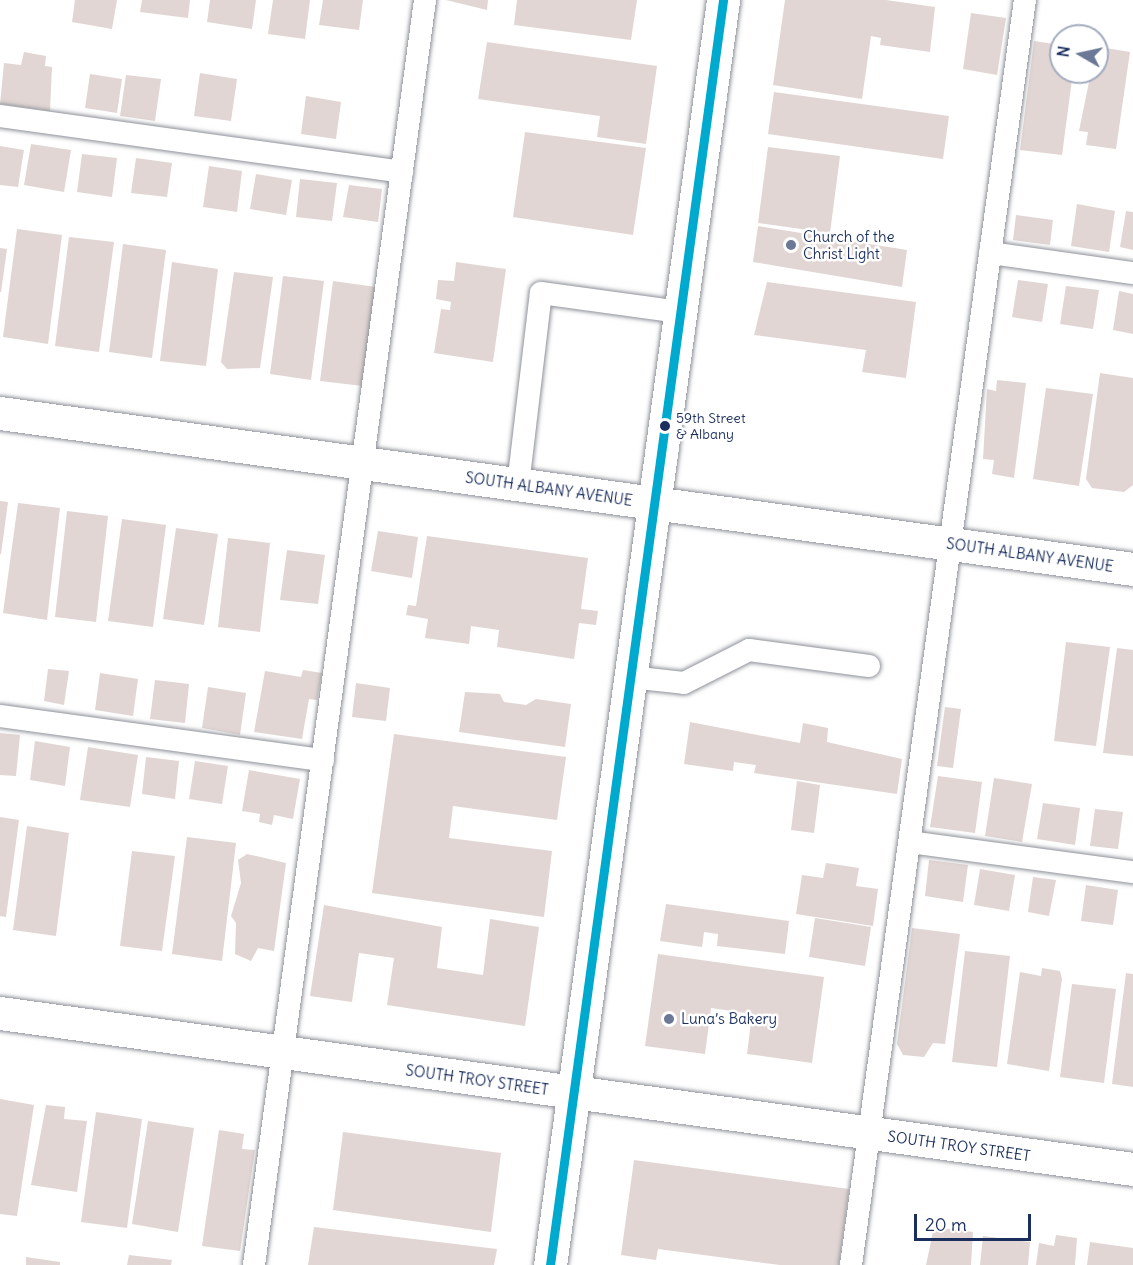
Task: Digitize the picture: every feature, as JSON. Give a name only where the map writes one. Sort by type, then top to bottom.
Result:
[{"type":"street","points":[[550,1265],[723,0]]},
{"type":"street","name":"SOUTH ALBANY AVENUE","points":[[0,413],[1133,569]]},
{"type":"street","name":"SOUTH TROY STREET","points":[[0,1013],[1133,1169]]},
{"type":"lane","points":[[254,1265],[425,0]]},
{"type":"lane","points":[[851,1265],[1025,0]]},
{"type":"lane","points":[[0,117],[402,172]]},
{"type":"lane","points":[[990,253],[1133,273]]},
{"type":"lane","points":[[518,485],[542,293],[680,312]]},
{"type":"lane","points":[[630,677],[684,683],[749,650],[869,666]]},
{"type":"lane","points":[[0,716],[322,760]]},
{"type":"lane","points":[[909,842],[1133,872]]},
{"type":"building","points":[[75,0],[117,0],[112,29],[72,22]]},
{"type":"building","points":[[142,0],[190,0],[188,18],[140,12]]},
{"type":"building","points":[[210,0],[256,0],[252,29],[207,22]]},
{"type":"building","points":[[273,0],[310,0],[305,39],[268,34]]},
{"type":"building","points":[[323,0],[363,0],[359,30],[319,25]]},
{"type":"building","points":[[446,0],[488,0],[487,10]]},
{"type":"building","points":[[517,0],[637,0],[631,40],[514,25]]},
{"type":"building","points":[[785,0],[886,0],[935,7],[930,52],[880,45],[881,38],[871,36],[862,99],[773,85]]},
{"type":"building","points":[[971,13],[1006,18],[997,75],[963,69]]},
{"type":"building","points":[[1034,41],[1049,43],[1049,84],[1071,84],[1062,155],[1020,150]]},
{"type":"building","points":[[487,42],[657,66],[646,144],[597,137],[600,116],[478,99]]},
{"type":"building","points":[[1109,48],[1130,52],[1116,149],[1086,145],[1088,132],[1079,131],[1089,84],[1109,84]]},
{"type":"building","points":[[24,52],[46,56],[45,66],[52,67],[50,111],[0,104],[4,63],[21,65]]},
{"type":"building","points":[[200,73],[237,79],[231,121],[194,116]]},
{"type":"building","points":[[90,74],[122,79],[117,113],[85,108]]},
{"type":"building","points":[[126,75],[161,79],[155,121],[120,116]]},
{"type":"building","points":[[774,92],[949,116],[943,159],[768,134]]},
{"type":"building","points":[[306,96],[341,102],[336,139],[301,134]]},
{"type":"building","points":[[525,132],[646,148],[633,235],[513,217]]},
{"type":"building","points":[[31,144],[71,150],[64,192],[24,185]]},
{"type":"building","points":[[0,146],[24,150],[18,187],[0,185]]},
{"type":"building","points":[[768,147],[840,156],[830,233],[758,223]]},
{"type":"building","points":[[82,154],[117,158],[112,197],[77,192]]},
{"type":"building","points":[[136,158],[172,163],[167,197],[131,193]]},
{"type":"building","points":[[209,166],[242,171],[237,212],[203,207]]},
{"type":"building","points":[[256,174],[292,180],[286,215],[250,209]]},
{"type":"building","points":[[300,179],[337,183],[332,221],[296,217]]},
{"type":"building","points":[[349,185],[382,189],[378,222],[343,217]]},
{"type":"building","points":[[1077,204],[1115,211],[1109,252],[1071,246]]},
{"type":"building","points":[[1126,211],[1133,212],[1133,250],[1120,247]]},
{"type":"building","points":[[1016,215],[1053,220],[1050,245],[1013,240]]},
{"type":"building","points":[[758,226],[907,250],[902,287],[753,262]]},
{"type":"building","points":[[17,229],[62,235],[48,344],[3,337]]},
{"type":"building","points":[[69,237],[114,242],[99,352],[55,346]]},
{"type":"building","points":[[123,244],[166,250],[152,358],[109,352]]},
{"type":"building","points":[[0,248],[7,249],[1,292],[0,292]]},
{"type":"building","points":[[172,262],[218,269],[206,366],[160,361]]},
{"type":"building","points":[[456,262],[506,269],[493,362],[434,353],[441,309],[450,310],[451,302],[436,299],[438,280],[454,281]]},
{"type":"building","points":[[234,272],[273,277],[260,368],[227,369],[221,362]]},
{"type":"building","points":[[283,276],[324,281],[311,380],[270,374]]},
{"type":"building","points":[[1018,280],[1048,284],[1042,322],[1012,317]]},
{"type":"building","points":[[333,281],[376,287],[363,386],[320,381]]},
{"type":"building","points":[[767,282],[916,302],[906,378],[862,372],[866,350],[754,335]]},
{"type":"building","points":[[1066,286],[1099,290],[1093,329],[1060,324]]},
{"type":"building","points":[[1119,291],[1133,294],[1133,334],[1113,330]]},
{"type":"building","points":[[1100,373],[1133,378],[1133,485],[1124,492],[1092,488],[1086,479]]},
{"type":"building","points":[[997,380],[1026,383],[1014,478],[992,474],[994,460],[983,459],[987,389],[996,391]]},
{"type":"building","points":[[1046,388],[1093,394],[1079,486],[1033,479]]},
{"type":"building","points":[[0,501],[8,502],[1,554],[0,554]]},
{"type":"building","points":[[18,503],[60,508],[47,620],[3,613]]},
{"type":"building","points":[[67,511],[108,516],[96,622],[55,617]]},
{"type":"building","points":[[122,519],[166,525],[153,627],[108,621]]},
{"type":"building","points":[[176,528],[218,534],[204,625],[163,619]]},
{"type":"building","points":[[378,531],[418,537],[412,578],[371,571]]},
{"type":"building","points":[[427,536],[588,558],[581,609],[598,611],[596,625],[579,623],[574,659],[497,647],[499,630],[471,626],[469,644],[425,638],[428,619],[406,615],[408,605],[416,606]]},
{"type":"building","points":[[228,538],[270,543],[260,632],[218,627]]},
{"type":"building","points":[[287,550],[325,555],[318,604],[280,600]]},
{"type":"building","points":[[1066,642],[1110,647],[1096,746],[1054,741]]},
{"type":"building","points":[[1117,648],[1133,650],[1133,756],[1103,753]]},
{"type":"building","points":[[48,669],[69,671],[64,705],[44,701]]},
{"type":"building","points":[[303,670],[322,673],[317,700],[309,699],[302,739],[254,732],[265,671],[301,677]]},
{"type":"building","points":[[100,673],[138,679],[133,716],[95,710]]},
{"type":"building","points":[[155,680],[189,684],[185,723],[150,719]]},
{"type":"building","points":[[356,683],[390,688],[386,721],[352,717]]},
{"type":"building","points":[[208,687],[246,693],[240,735],[202,728]]},
{"type":"building","points":[[465,692],[500,694],[504,702],[526,705],[536,699],[571,704],[565,747],[459,732]]},
{"type":"building","points":[[945,707],[961,709],[953,768],[937,766]]},
{"type":"building","points":[[690,722],[800,743],[803,723],[828,728],[827,742],[902,759],[897,794],[754,773],[756,765],[734,762],[733,771],[684,764]]},
{"type":"building","points":[[0,733],[20,735],[16,776],[0,775]]},
{"type":"building","points":[[394,734],[566,757],[557,820],[453,806],[449,838],[552,851],[544,917],[372,893]]},
{"type":"building","points":[[35,741],[70,747],[65,786],[30,780]]},
{"type":"building","points":[[88,747],[138,755],[130,807],[80,800]]},
{"type":"building","points":[[146,757],[179,761],[175,799],[142,794]]},
{"type":"building","points":[[195,761],[228,766],[222,804],[189,799]]},
{"type":"building","points":[[249,770],[300,779],[293,819],[274,815],[272,825],[259,822],[260,814],[242,811]]},
{"type":"building","points":[[938,776],[982,782],[975,833],[930,827]]},
{"type":"building","points":[[994,778],[1032,784],[1022,842],[985,836]]},
{"type":"building","points":[[797,781],[820,785],[814,833],[791,830]]},
{"type":"building","points":[[1043,803],[1080,808],[1075,845],[1037,839]]},
{"type":"building","points":[[1095,809],[1123,812],[1118,849],[1090,846]]},
{"type":"building","points":[[0,817],[19,820],[6,917],[0,916]]},
{"type":"building","points":[[27,826],[69,833],[56,936],[13,930]]},
{"type":"building","points":[[187,837],[236,843],[222,961],[172,954]]},
{"type":"building","points":[[132,851],[175,856],[162,951],[120,946]]},
{"type":"building","points":[[247,854],[286,863],[274,951],[258,948],[251,961],[235,954],[236,923],[231,916],[241,883],[238,860]]},
{"type":"building","points":[[929,860],[968,865],[963,902],[925,896]]},
{"type":"building","points":[[826,863],[859,868],[856,886],[878,889],[873,926],[796,914],[802,875],[823,878]]},
{"type":"building","points":[[980,869],[1015,875],[1009,911],[974,905]]},
{"type":"building","points":[[1033,877],[1056,880],[1049,916],[1028,912]]},
{"type":"building","points":[[1086,885],[1118,890],[1113,925],[1081,921]]},
{"type":"building","points":[[666,904],[789,921],[785,954],[717,946],[718,934],[704,932],[702,947],[660,941]]},
{"type":"building","points":[[324,905],[442,927],[437,968],[483,975],[490,919],[539,927],[525,1026],[387,1005],[394,958],[359,953],[352,1002],[310,996]]},
{"type":"building","points":[[815,918],[871,927],[865,966],[809,957]]},
{"type":"building","points":[[912,928],[960,934],[945,1044],[933,1043],[924,1057],[903,1055],[897,1044]]},
{"type":"building","points":[[965,951],[1010,956],[997,1067],[952,1062]]},
{"type":"building","points":[[658,954],[824,977],[812,1063],[747,1054],[752,1014],[711,1008],[705,1054],[645,1046]]},
{"type":"building","points":[[1042,968],[1060,971],[1062,979],[1049,1071],[1007,1064],[1020,972],[1041,976]]},
{"type":"building","points":[[1126,973],[1133,974],[1133,1087],[1112,1084]]},
{"type":"building","points":[[1072,984],[1116,989],[1104,1083],[1060,1077]]},
{"type":"building","points":[[0,1099],[34,1105],[17,1216],[0,1214]]},
{"type":"building","points":[[46,1105],[65,1107],[64,1119],[87,1121],[77,1192],[31,1185]]},
{"type":"building","points":[[96,1112],[142,1119],[127,1228],[81,1222]]},
{"type":"building","points":[[148,1121],[194,1128],[178,1232],[132,1224]]},
{"type":"building","points":[[219,1130],[244,1134],[242,1149],[255,1150],[240,1251],[202,1246]]},
{"type":"building","points":[[343,1132],[501,1153],[491,1232],[333,1210]]},
{"type":"building","points":[[634,1160],[849,1189],[839,1265],[780,1265],[658,1249],[656,1260],[621,1255]]},
{"type":"building","points":[[314,1227],[497,1249],[494,1265],[308,1265]]},
{"type":"building","points":[[934,1227],[973,1232],[971,1265],[926,1265]]},
{"type":"building","points":[[1056,1235],[1077,1238],[1075,1265],[1036,1265],[1039,1243],[1054,1246]]},
{"type":"building","points":[[983,1236],[1030,1242],[1028,1265],[980,1265]]},
{"type":"building","points":[[1090,1242],[1133,1248],[1133,1265],[1087,1265]]},
{"type":"building","points":[[129,1255],[172,1260],[171,1265],[127,1265]]},
{"type":"building","points":[[26,1257],[60,1262],[60,1265],[26,1265]]},
{"type":"transit line","points":[[550,1265],[723,0]]},
{"type":"place","name":"Church of the Christ Light","points":[[791,245]]},
{"type":"place","name":"59th Street & Albany","points":[[665,426]]},
{"type":"place","name":"Luna’s Bakery","points":[[669,1019]]}]
